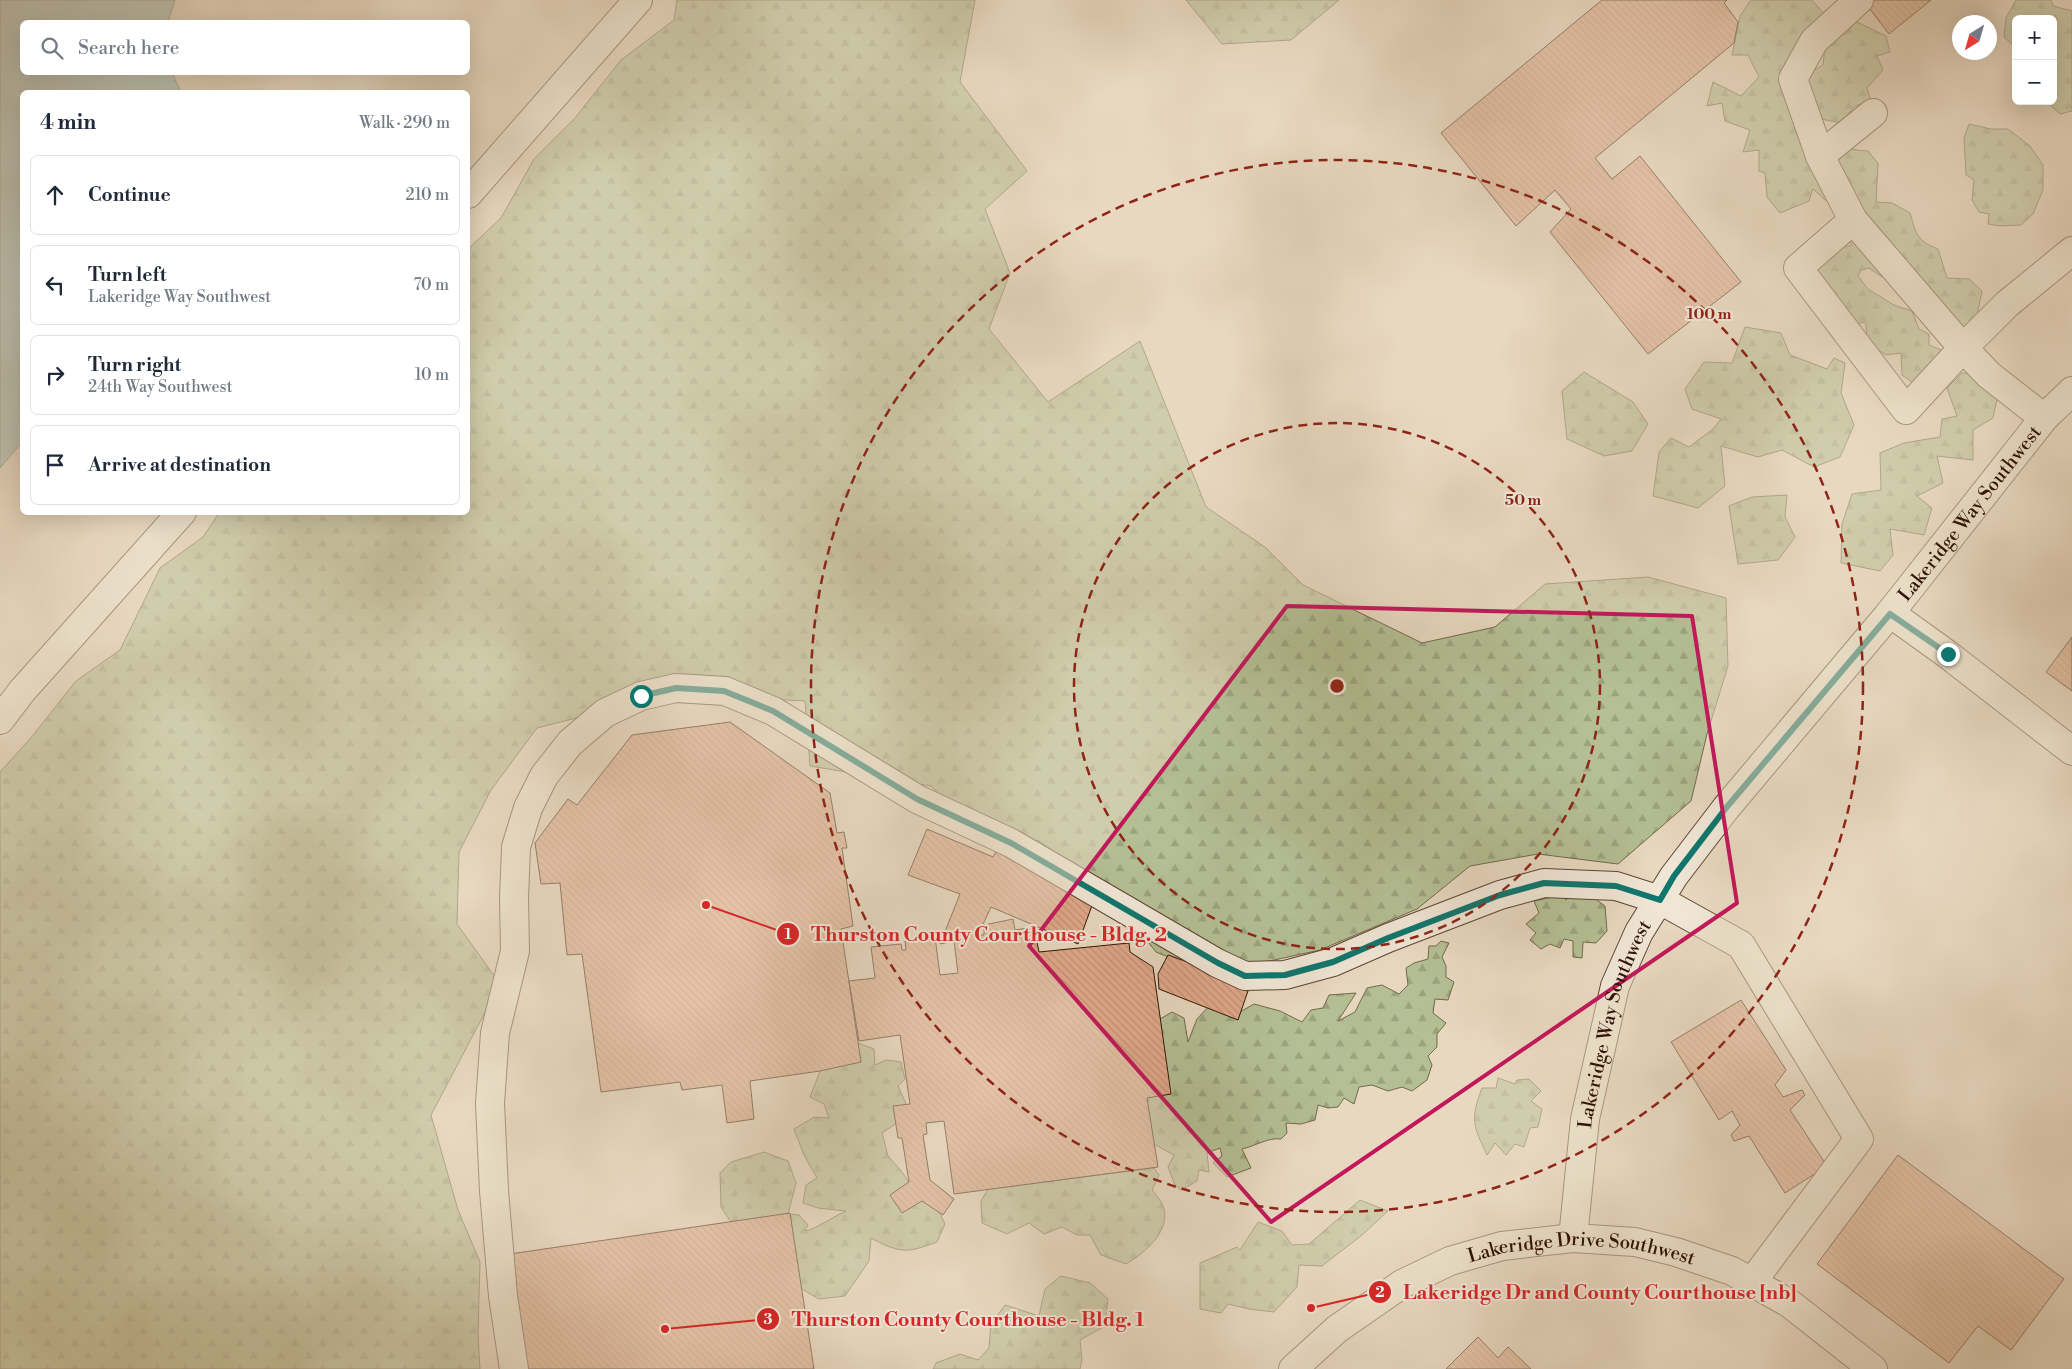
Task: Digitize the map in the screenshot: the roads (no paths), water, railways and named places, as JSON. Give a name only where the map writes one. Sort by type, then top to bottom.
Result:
[{"type":"street","points":[[470,192],[638,0]]},
{"type":"street","points":[[1859,0],[1814,41],[1793,79],[1820,156],[1853,220],[1963,348],[1989,375],[2044,418]]},
{"type":"street","points":[[1820,156],[1873,113]]},
{"type":"street","points":[[1853,220],[1798,268],[1906,410],[1963,348],[2007,304],[2072,251]]},
{"type":"street","name":"Lakeridge Way Southwest","points":[[1573,1238],[1584,1120],[1616,986],[1639,932],[1674,876],[1726,808],[1890,614],[2044,418],[2072,391]]},
{"type":"street","points":[[0,720],[22,691],[179,515]]},
{"type":"street","points":[[1890,614],[1948,654],[2072,751]]},
{"type":"street","points":[[514,1369],[503,1296],[494,1191],[490,1103],[495,1033],[516,951],[514,898],[516,847],[528,808],[544,776],[570,743],[605,713],[641,696],[676,688],[724,691],[773,711],[917,799],[1011,843],[1218,963],[1245,976],[1285,975],[1333,962],[1388,938],[1500,895],[1544,883],[1616,886],[1660,900],[1741,945],[1859,1139],[1752,1282]]},
{"type":"street","name":"Lakeridge Drive Southwest","points":[[1293,1369],[1337,1329],[1386,1295],[1402,1284],[1450,1261],[1502,1246],[1573,1238],[1643,1244],[1676,1252],[1732,1271],[1789,1303],[1873,1369]]},
{"type":"water","points":[[0,0],[175,0],[169,20],[20,20],[20,75],[173,75],[180,90],[20,90],[20,444],[0,468]]},
{"type":"place","name":"Thurston County Courthouse - Bldg. 2","points":[[706,905]]},
{"type":"place","name":"Lakeridge Dr and County Courthouse [nb]","points":[[1311,1308]]},
{"type":"place","name":"Thurston County Courthouse - Bldg. 1","points":[[665,1329]]}]
